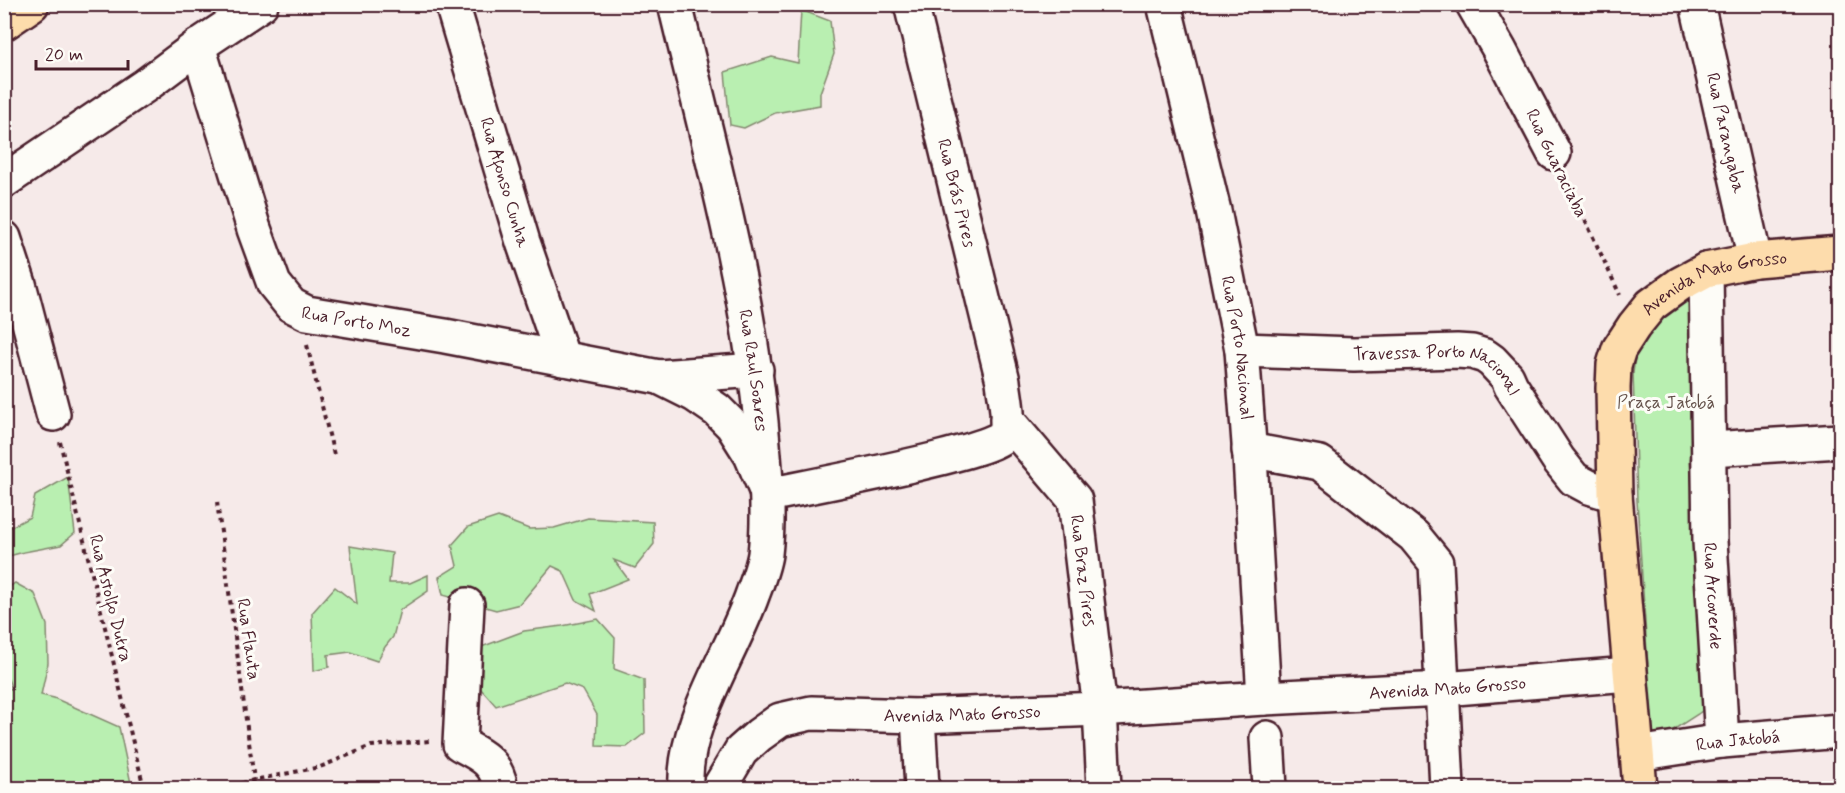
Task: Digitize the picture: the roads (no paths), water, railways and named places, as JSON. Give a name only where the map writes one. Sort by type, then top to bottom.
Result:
[{"type":"main road","points":[[4,23],[32,4]]},
{"type":"main road","name":"Avenida Mato Grosso","points":[[1629,674],[1615,495],[1614,365],[1619,349],[1651,305],[1680,284],[1706,270],[1755,260],[1840,253]]},
{"type":"main road","points":[[1629,674],[1640,789]]},
{"type":"street","points":[[4,182],[261,4]]},
{"type":"street","name":"Rua Afonso Cunha","points":[[452,4],[523,242],[563,359]]},
{"type":"street","name":"Rua Raul Soares","points":[[675,4],[742,287],[756,370],[768,495],[767,532],[759,577],[747,612],[696,723],[688,752],[685,772],[686,789]]},
{"type":"street","name":"Rua Brás Pires","points":[[910,4],[1003,381],[1006,426]]},
{"type":"street","name":"Rua Porto Nacional","points":[[1164,4],[1214,211],[1242,350],[1264,698]]},
{"type":"street","name":"Rua Guaraciaba","points":[[1473,4],[1554,153]]},
{"type":"street","name":"Rua Parangaba","points":[[1697,4],[1755,260]]},
{"type":"street","name":"Rua Porto Moz","points":[[198,46],[254,229],[274,284],[284,298],[299,310],[659,377],[756,370]]},
{"type":"street","points":[[4,238],[19,284],[53,414]]},
{"type":"street","name":"Rua Arcoverde","points":[[1706,270],[1710,541],[1722,741]]},
{"type":"street","name":"Travessa Porto Nacional","points":[[1242,350],[1354,354],[1457,351],[1485,356],[1507,377],[1558,459],[1574,479],[1589,488],[1615,495]]},
{"type":"street","name":"Rua Porto Moz","points":[[659,377],[695,395],[717,410],[732,425],[751,455],[768,495]]},
{"type":"street","points":[[768,495],[939,458],[992,443],[1003,437],[1006,426]]},
{"type":"street","name":"Rua Braz Pires","points":[[1006,426],[1075,500],[1100,709],[1104,789]]},
{"type":"street","points":[[1710,449],[1840,441]]},
{"type":"street","points":[[1249,450],[1320,462],[1414,536],[1436,563],[1447,789]]},
{"type":"street","points":[[467,605],[460,744],[479,754],[493,766],[501,789]]},
{"type":"street","name":"Avenida Mato Grosso","points":[[719,789],[741,751],[772,725],[793,716],[811,713],[918,716],[1100,709],[1443,689],[1629,674]]},
{"type":"street","points":[[918,716],[922,789]]},
{"type":"street","name":"Rua Jatobá","points":[[1637,753],[1722,741],[1840,731]]},
{"type":"street","points":[[1267,738],[1270,789]]},
{"type":"street","points":[[741,751],[744,789]]},
{"type":"park label","name":"Praça Jatobá","points":[[1666,402]]}]
